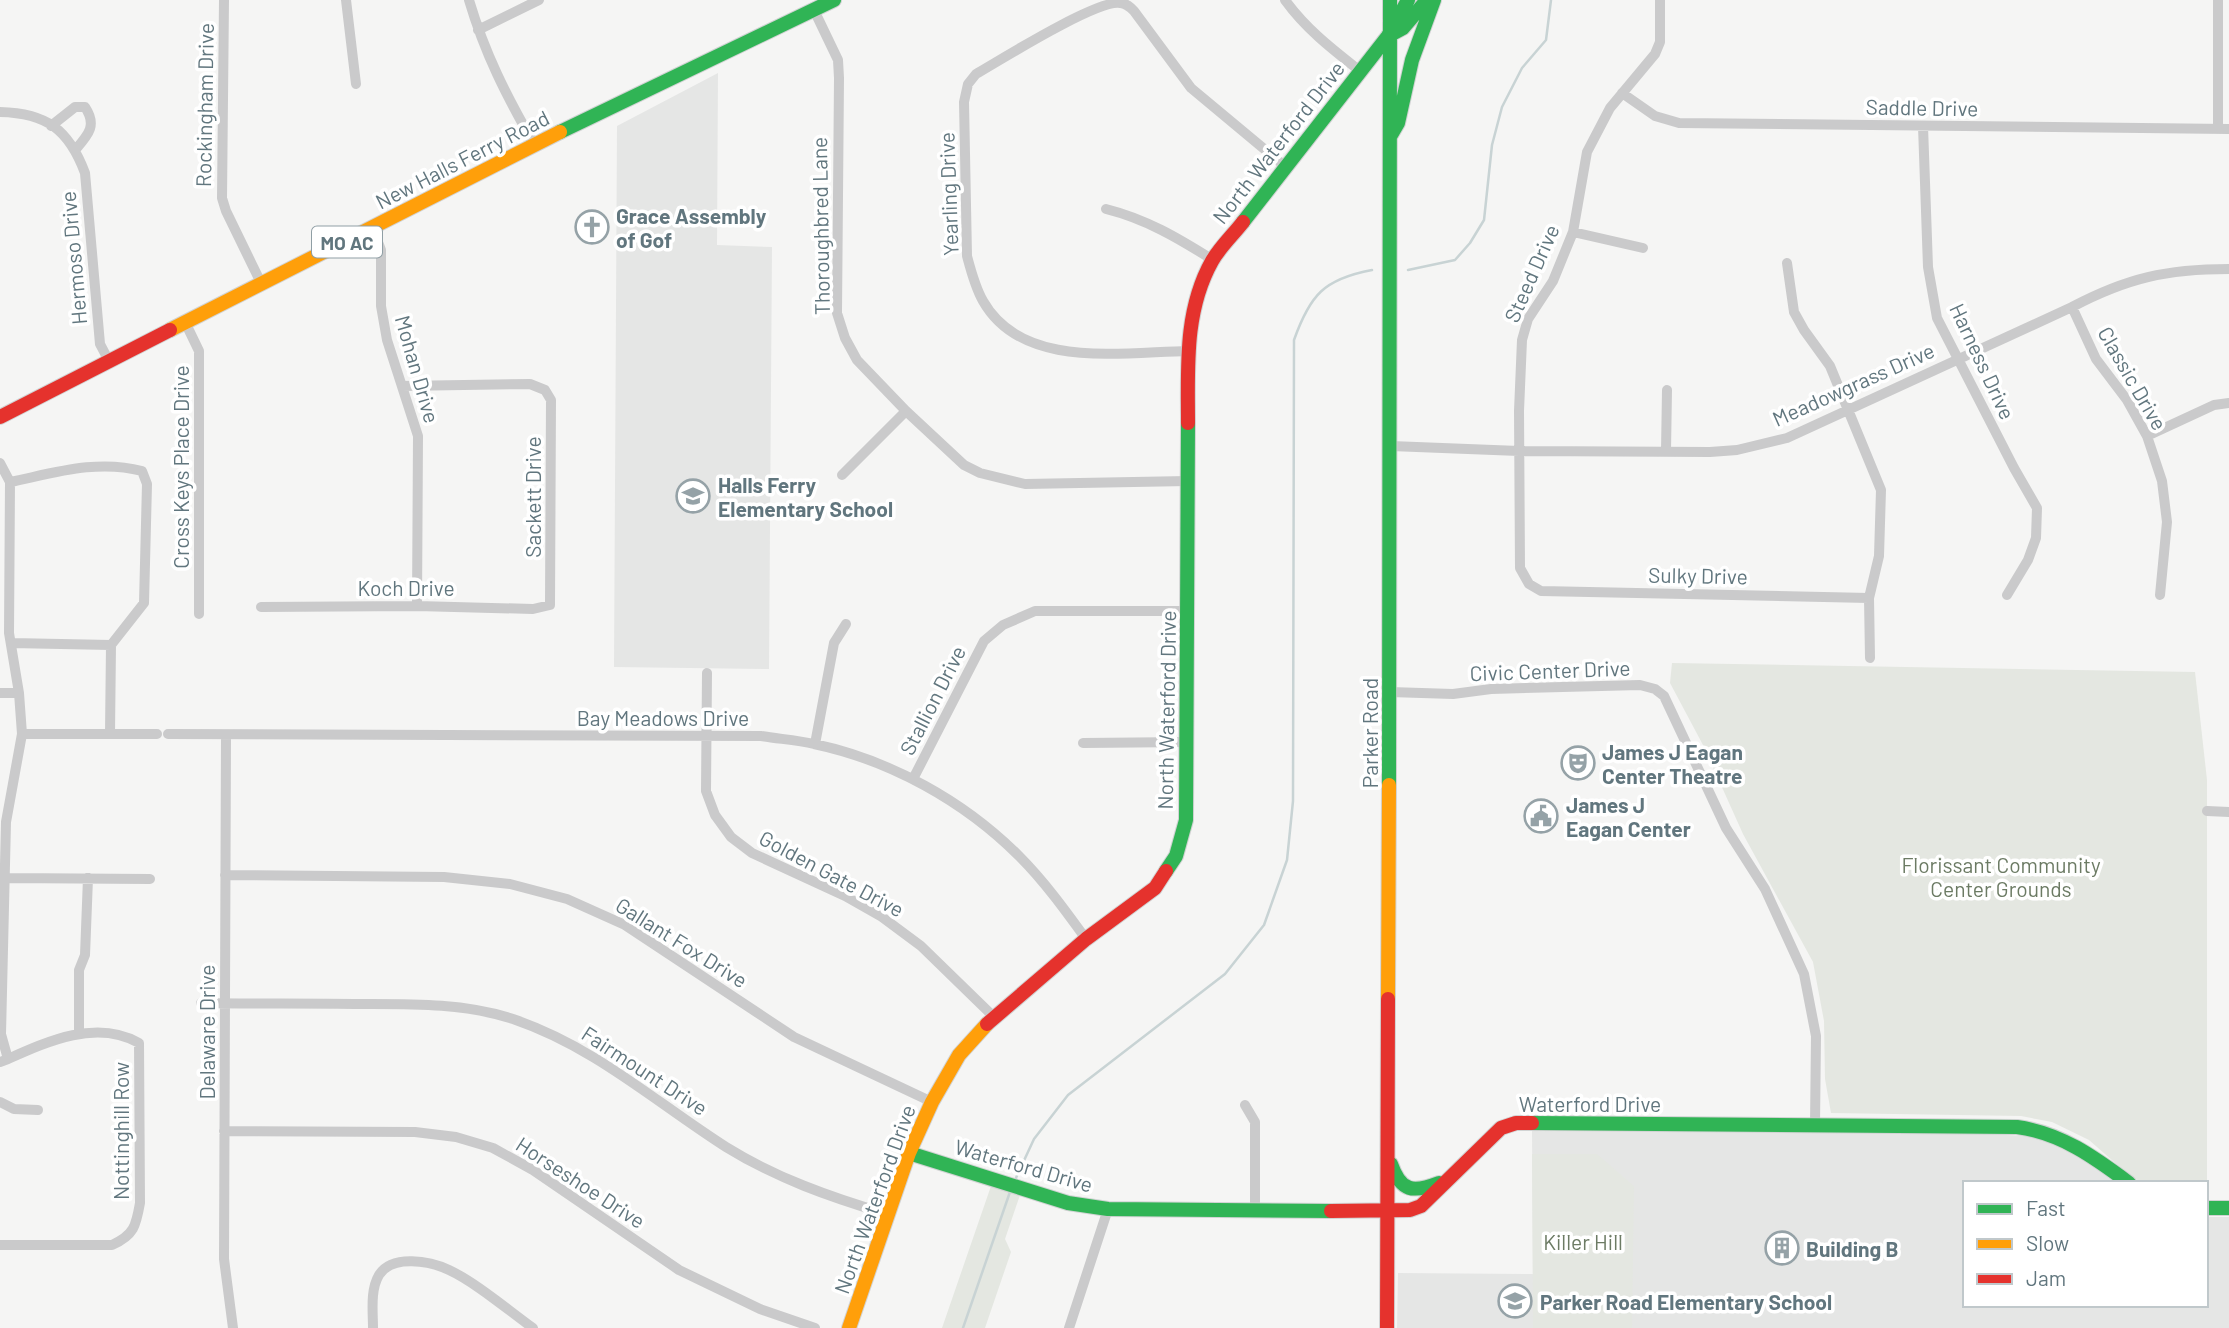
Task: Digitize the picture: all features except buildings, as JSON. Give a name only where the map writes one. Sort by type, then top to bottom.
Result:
[{"type":"street","name":"Rockingham Drive","points":[[224,0],[222,198],[262,285]]},
{"type":"street","points":[[346,0],[356,84]]},
{"type":"street","points":[[469,0],[501,86],[534,145]]},
{"type":"street","points":[[478,30],[539,0]]},
{"type":"street","name":"New Halls Ferry Road","points":[[0,418],[534,145],[834,0]]},
{"type":"street","points":[[1285,0],[1320,40],[1360,71],[1375,71],[1389,80]]},
{"type":"street","name":"Parker Road","points":[[1387,1328],[1390,0]]},
{"type":"street","points":[[1388,36],[1408,0]]},
{"type":"street","points":[[1388,36],[1403,28],[1427,0]]},
{"type":"street","name":"Parker Road","points":[[1389,139],[1398,123],[1412,60],[1434,0]]},
{"type":"street","name":"Steed Drive","points":[[1529,584],[1518,562],[1522,340],[1528,319],[1553,281],[1573,232],[1587,152],[1610,108],[1655,54],[1660,42],[1661,0]]},
{"type":"street","points":[[2218,0],[2223,129]]},
{"type":"street","name":"Yearling Drive","points":[[1188,351],[1083,353],[1052,350],[1016,335],[1000,322],[984,303],[967,256],[964,102],[968,84],[976,74],[1098,7],[1120,2],[1128,5],[1191,88],[1287,168]]},
{"type":"street","name":"Thoroughbred Lane","points":[[814,10],[838,60],[837,313],[845,338],[858,360],[906,411],[964,465],[999,479],[1025,484],[1188,481]]},
{"type":"street","name":"North Waterford Drive","points":[[849,1328],[909,1153],[932,1102],[959,1055],[994,1017],[1086,939],[1156,887],[1176,856],[1186,820],[1190,318],[1198,291],[1213,260],[1388,36]]},
{"type":"street","name":"Saddle Drive","points":[[1622,93],[1655,116],[1679,123],[2223,129]]},
{"type":"street","points":[[0,112],[41,119],[51,126],[62,133],[76,149],[87,136],[91,117],[85,107],[75,107],[51,126]]},
{"type":"street","name":"Harness Drive","points":[[1923,126],[1928,267],[1937,318],[2037,508],[2036,538],[2028,560],[2007,595]]},
{"type":"street","name":"Hermoso Drive","points":[[76,149],[85,173],[100,344],[110,363]]},
{"type":"street","points":[[1106,209],[1134,216],[1168,231],[1213,260]]},
{"type":"street","name":"Mohan Drive","points":[[373,229],[380,250],[381,306],[387,340],[418,436],[417,606]]},
{"type":"street","points":[[1573,232],[1643,248]]},
{"type":"street","points":[[1787,262],[1794,312],[1830,366],[1850,409],[1881,490],[1879,556],[1869,598],[1870,657]]},
{"type":"street","name":"Meadowgrass Drive","points":[[1391,446],[1519,451],[1737,450],[1787,438],[2106,289],[2141,277],[2182,270],[2229,269]]},
{"type":"street","name":"Classic Drive","points":[[2072,307],[2096,359],[2127,400],[2147,436],[2162,481],[2166,522],[2160,595]]},
{"type":"street","name":"Cross Keys Place Drive","points":[[186,324],[199,351],[199,614]]},
{"type":"street","name":"Sackett Drive","points":[[402,386],[530,384],[545,390],[551,400],[550,606]]},
{"type":"street","points":[[1666,452],[1667,390]]},
{"type":"street","points":[[2147,436],[2214,405],[2229,402]]},
{"type":"street","points":[[842,475],[906,411]]},
{"type":"street","points":[[0,463],[10,482],[6,525],[7,636],[19,693],[22,734],[6,800],[1,1034],[4,1061]]},
{"type":"street","points":[[10,482],[87,466],[142,471],[147,484],[145,603],[111,645],[110,733]]},
{"type":"street","name":"Sulky Drive","points":[[1529,584],[1541,592],[1869,598]]},
{"type":"street","name":"Koch Drive","points":[[261,607],[417,606],[533,609],[550,606]]},
{"type":"street","name":"Stallion Drive","points":[[913,779],[984,641],[1003,625],[1035,611],[1188,611]]},
{"type":"street","points":[[815,744],[834,643],[846,624]]},
{"type":"street","points":[[7,636],[111,645]]},
{"type":"street","name":"Golden Gate Drive","points":[[707,673],[706,791],[715,815],[730,837],[752,853],[882,917],[921,946],[994,1017]]},
{"type":"street","name":"Civic Center Drive","points":[[1390,692],[1453,694],[1491,689],[1640,685],[1655,689],[1664,696],[1728,831],[1765,890],[1804,974],[1816,1036],[1815,1125]]},
{"type":"street","points":[[0,693],[19,693]]},
{"type":"street","name":"Bay Meadows Drive","points":[[22,734],[761,736],[815,744],[862,758],[913,779],[951,801],[1018,855],[1052,892],[1086,939]]},
{"type":"street","name":"Delaware Drive","points":[[226,736],[224,1259],[233,1328]]},
{"type":"street","points":[[1083,743],[1187,742]]},
{"type":"street","points":[[2207,811],[2229,812]]},
{"type":"street","name":"Gallant Fox Drive","points":[[225,875],[444,877],[510,884],[567,899],[625,925],[794,1037],[932,1102]]},
{"type":"street","points":[[5,878],[150,879]]},
{"type":"street","points":[[79,1032],[79,970],[85,955],[88,878]]},
{"type":"street","name":"Fairmount Drive","points":[[201,1003],[412,1004],[460,1007],[511,1018],[561,1038],[614,1068],[726,1147],[782,1177],[822,1195],[887,1214]]},
{"type":"street","name":"Nottinghill Row","points":[[0,1245],[112,1245],[128,1238],[137,1223],[140,1203],[139,1043],[127,1036],[79,1032],[4,1061]]},
{"type":"street","points":[[0,1102],[14,1109],[38,1110]]},
{"type":"street","points":[[1245,1105],[1255,1122],[1255,1210]]},
{"type":"street","name":"Waterford Drive","points":[[909,1153],[1068,1203],[1108,1209],[1388,1211],[1421,1206],[1501,1128],[1516,1123],[2031,1128],[2054,1134],[2070,1142],[2126,1181]]},
{"type":"street","name":"Horseshoe Drive","points":[[224,1131],[415,1132],[457,1137],[493,1148],[533,1170],[678,1270],[760,1309],[815,1328]]},
{"type":"street","points":[[1388,1155],[1393,1172],[1408,1189],[1421,1191],[1446,1180]]},
{"type":"street","points":[[2208,1208],[2229,1208]]},
{"type":"street","points":[[1069,1328],[1108,1209]]},
{"type":"street","points":[[373,1328],[374,1292],[380,1274],[391,1264],[409,1261],[449,1269],[533,1328]]},
{"type":"shaded area","name":"Halls Ferry Elementary School","points":[[718,73],[717,245],[772,247],[769,669],[614,667],[617,126]]},
{"type":"shaded area","points":[[1532,1131],[2027,1136],[2049,1140],[2113,1181],[1963,1181],[1963,1307],[2208,1307],[2208,1217],[2229,1217],[2229,1328],[1397,1328],[1398,1273],[1533,1274]]},
{"type":"green space","name":"Florissant Community Center Grounds","points":[[1672,663],[2195,672],[2207,780],[2207,1181],[2139,1181],[2089,1140],[2052,1122],[2021,1116],[1831,1113],[1825,1079],[1824,1021],[1813,962],[1743,834],[1703,745],[1670,683]]},
{"type":"green space","name":"Killer Hill","points":[[1532,1154],[1597,1154],[1634,1186],[1632,1328],[1533,1328]]},
{"type":"green space","points":[[991,1186],[1020,1195],[1005,1239],[1011,1252],[985,1328],[942,1328]]},
{"type":"waterway","points":[[1408,270],[1455,260],[1470,243],[1484,220],[1492,145],[1502,107],[1522,68],[1546,40],[1551,0]]},
{"type":"waterway","points":[[1015,1180],[1034,1139],[1068,1095],[1225,974],[1264,925],[1287,860],[1293,801],[1294,340],[1306,311],[1321,292],[1342,278],[1372,270]]},
{"type":"waterway","points":[[963,1328],[1011,1189]]},
{"type":"traffic: fast","points":[[560,132],[834,0]]},
{"type":"traffic: fast","points":[[1389,785],[1390,0]]},
{"type":"traffic: fast","points":[[1243,222],[1388,36],[1408,0]]},
{"type":"traffic: fast","points":[[1390,35],[1403,28],[1427,0]]},
{"type":"traffic: fast","points":[[1391,135],[1398,123],[1412,60],[1434,0]]},
{"type":"traffic: fast","points":[[1166,871],[1176,856],[1186,820],[1188,423]]},
{"type":"traffic: fast","points":[[1532,1123],[2017,1127],[2063,1140],[2090,1155],[2126,1181]]},
{"type":"traffic: fast","points":[[909,1153],[1068,1203],[1108,1209],[1331,1211]]},
{"type":"traffic: fast","points":[[1391,1164],[1399,1180],[1409,1188],[1422,1188],[1439,1183]]},
{"type":"traffic: fast","points":[[2208,1208],[2229,1208]]},
{"type":"traffic: slow","points":[[170,330],[560,132]]},
{"type":"traffic: slow","points":[[1388,999],[1389,785]]},
{"type":"traffic: slow","points":[[849,1328],[909,1153],[932,1102],[959,1055],[987,1024]]},
{"type":"traffic: jam","points":[[1188,423],[1190,340],[1196,300],[1212,261],[1243,222]]},
{"type":"traffic: jam","points":[[0,417],[170,330]]},
{"type":"traffic: jam","points":[[987,1024],[1086,939],[1155,888],[1166,871]]},
{"type":"traffic: jam","points":[[1387,1328],[1388,999]]},
{"type":"traffic: jam","points":[[1331,1211],[1410,1210],[1421,1206],[1501,1128],[1516,1123],[1532,1123]]},
{"type":"place","name":"Grace Assembly of Gof","points":[[592,227]]},
{"type":"place","name":"Halls Ferry Elementary School","points":[[693,496]]},
{"type":"place","name":"James J Eagan Center Theatre","points":[[1578,763]]},
{"type":"place","name":"James J Eagan Center","points":[[1541,816]]},
{"type":"place","name":"Building B","points":[[1782,1248]]},
{"type":"place","name":"Parker Road Elementary School","points":[[1515,1301]]}]
